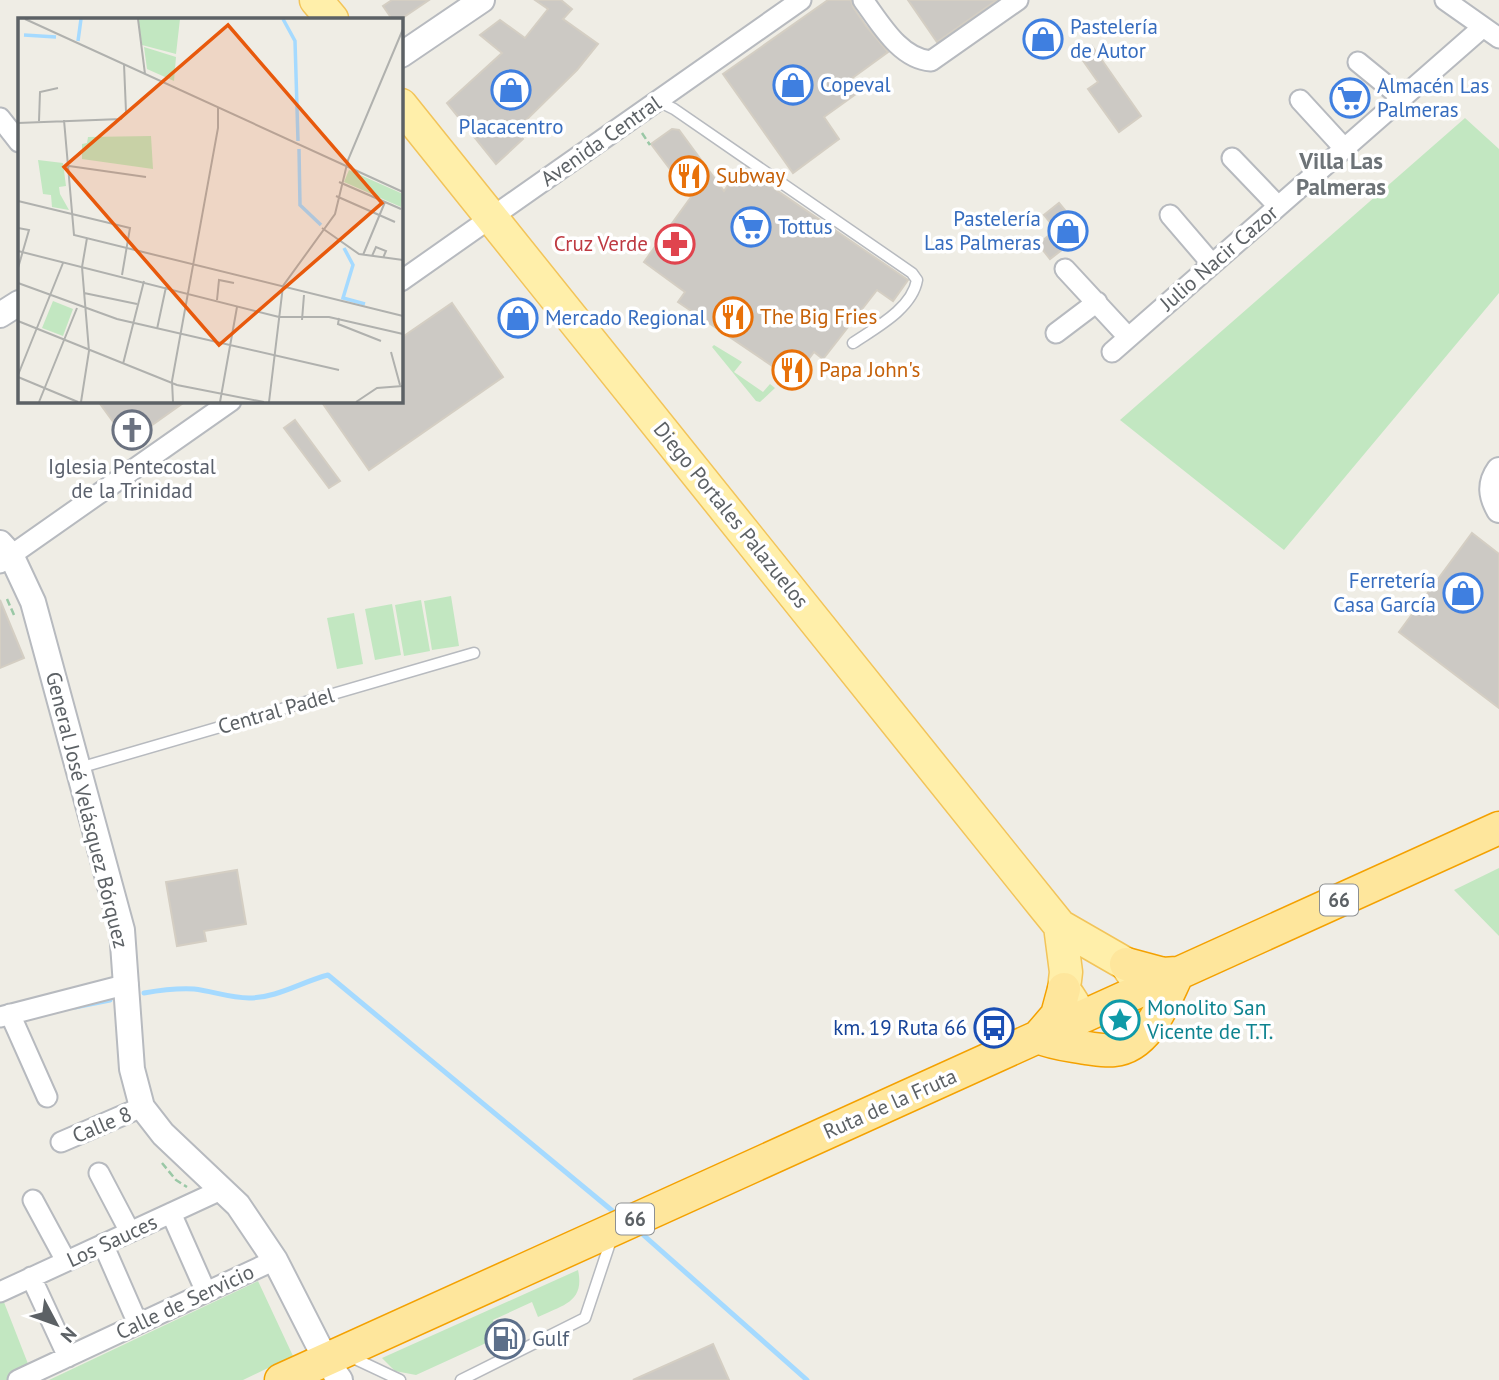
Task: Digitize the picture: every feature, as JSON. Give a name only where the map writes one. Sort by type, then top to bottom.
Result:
[{"type":"highway","name":"Ruta de la Fruta","points":[[281,1380],[336,1364],[677,1199],[1082,1017],[1134,977],[1178,973],[1499,828]]},
{"type":"highway","points":[[1064,989],[1057,1015],[1038,1037],[1055,1045],[1115,1050],[1139,1040],[1151,1024],[1178,973]]},
{"type":"highway","points":[[1134,977],[1150,1002],[1151,1024]]},
{"type":"highway","points":[[1082,1017],[1095,1038],[1115,1050]]},
{"type":"main road","points":[[316,0],[331,18]]},
{"type":"main road","name":"Diego Portales Palazuelos","points":[[402,106],[1060,926]]},
{"type":"main road","points":[[1060,926],[1134,977]]},
{"type":"main road","points":[[1060,926],[1066,972],[1064,989],[1082,1017]]},
{"type":"street","points":[[402,54],[482,0]]},
{"type":"street","name":"Avenida Central","points":[[402,280],[801,0]]},
{"type":"street","points":[[863,0],[891,36],[912,57],[931,61],[1018,0]]},
{"type":"street","points":[[1446,0],[1491,32]]},
{"type":"street","name":"Julio Nacir Cazor","points":[[1112,352],[1402,98],[1491,32]]},
{"type":"street","points":[[1359,62],[1402,98]]},
{"type":"street","points":[[1300,100],[1344,148]]},
{"type":"street","points":[[0,118],[18,141]]},
{"type":"street","points":[[1231,159],[1278,206]]},
{"type":"street","points":[[1170,215],[1212,264]]},
{"type":"street","points":[[1065,269],[1128,337]]},
{"type":"street","points":[[1056,333],[1097,302]]},
{"type":"street","points":[[0,315],[18,304]]},
{"type":"street","points":[[4,554],[230,402]]},
{"type":"street","points":[[1499,470],[1493,478],[1492,497],[1499,510]]},
{"type":"street","name":"General José Velásquez Bórquez","points":[[4,554],[33,602],[122,930],[128,984],[132,1069],[142,1107],[163,1134],[238,1205],[275,1260],[336,1364]]},
{"type":"street","points":[[47,1097],[5,1016],[128,984]]},
{"type":"street","name":"Calle 8","points":[[61,1142],[142,1107]]},
{"type":"street","points":[[99,1173],[130,1232]]},
{"type":"street","name":"Los Sauces","points":[[0,1292],[223,1189]]},
{"type":"street","points":[[33,1200],[66,1261]]},
{"type":"street","points":[[171,1213],[206,1292]]},
{"type":"street","points":[[103,1244],[138,1324]]},
{"type":"street","name":"Calle de Servicio","points":[[19,1380],[275,1260]]},
{"type":"street","points":[[31,1278],[68,1357]]},
{"type":"lane","points":[[658,101],[912,273],[917,280],[916,287],[907,301],[887,320],[853,343]]},
{"type":"lane","name":"Central Padel","points":[[78,768],[474,653]]},
{"type":"lane","points":[[461,1380],[584,1318],[615,1229]]},
{"type":"lane","points":[[336,1364],[400,1380]]},
{"type":"path","points":[[642,133],[650,145]]},
{"type":"green space","points":[[1465,118],[1499,149],[1499,293],[1284,550],[1120,420]]},
{"type":"green space","points":[[714,345],[742,362],[734,372],[763,392],[770,384],[775,388],[760,402],[756,401],[712,347]]},
{"type":"green space","points":[[451,596],[459,646],[432,650],[424,601]]},
{"type":"green space","points":[[421,600],[430,651],[404,656],[395,605]]},
{"type":"green space","points":[[392,604],[401,655],[375,660],[365,609]]},
{"type":"green space","points":[[354,613],[363,664],[337,669],[327,618]]},
{"type":"green space","points":[[1499,868],[1499,936],[1454,890]]},
{"type":"green space","points":[[578,1270],[578,1289],[570,1301],[538,1317],[532,1302],[493,1320],[497,1338],[416,1375],[395,1371],[382,1358]]},
{"type":"green space","points":[[258,1281],[293,1356],[243,1380],[49,1380]]},
{"type":"green space","points":[[0,1292],[32,1374],[18,1380],[0,1380]]},
{"type":"building","points":[[392,0],[429,0],[402,18],[391,18],[383,6]]},
{"type":"building","points":[[535,0],[561,0],[572,9],[563,19],[598,44],[577,70],[516,130],[523,139],[496,164],[447,103],[502,53],[480,35],[500,20],[525,38],[548,9]]},
{"type":"building","name":"Copeval","points":[[828,0],[851,0],[866,26],[888,52],[851,79],[860,91],[824,117],[839,139],[793,173],[723,74]]},
{"type":"building","points":[[908,0],[997,0],[937,42]]},
{"type":"building","points":[[1092,46],[1141,116],[1119,132],[1088,89],[1098,82],[1079,55]]},
{"type":"building","name":"Tottus","points":[[672,129],[679,130],[724,191],[741,166],[908,280],[893,301],[877,290],[823,359],[814,352],[793,380],[678,302],[685,292],[644,262],[691,197],[651,144]]},
{"type":"building","name":"Pastelería Las Palmeras","points":[[1059,203],[1084,233],[1050,259],[1038,244],[1056,230],[1044,215]]},
{"type":"building","points":[[452,303],[503,377],[369,470],[322,402],[402,402],[402,337]]},
{"type":"building","name":"Iglesia Pentecostal de la Trinidad","points":[[99,402],[185,402],[128,442]]},
{"type":"building","points":[[295,420],[340,481],[329,488],[284,428]]},
{"type":"building","name":"Ferretería Casa García","points":[[1472,533],[1499,554],[1499,708],[1399,632]]},
{"type":"building","points":[[0,600],[24,658],[0,668]]},
{"type":"building","points":[[237,870],[246,924],[204,931],[206,941],[177,946],[166,882]]},
{"type":"building","points":[[713,1344],[729,1380],[633,1380]]},
{"type":"waterway","points":[[144,993],[188,989],[249,998],[279,993],[328,975],[615,1213]]},
{"type":"waterway","points":[[75,1007],[110,1000]]},
{"type":"waterway","points":[[640,1232],[807,1380]]},
{"type":"place","name":"Pastelería de Autor","points":[[1043,39]]},
{"type":"place","name":"Copeval","points":[[793,85]]},
{"type":"place","name":"Placacentro","points":[[511,90]]},
{"type":"place","name":"Almacén Las Palmeras","points":[[1350,98]]},
{"type":"place","name":"Subway","points":[[689,176]]},
{"type":"place","name":"Tottus","points":[[751,227]]},
{"type":"place","name":"Pastelería Las Palmeras","points":[[1068,231]]},
{"type":"place","name":"Cruz Verde","points":[[675,244]]},
{"type":"place","name":"The Big Fries","points":[[733,317]]},
{"type":"place","name":"Mercado Regional","points":[[518,318]]},
{"type":"place","name":"Papa John's","points":[[792,370]]},
{"type":"place","name":"Iglesia Pentecostal de la Trinidad","points":[[132,430]]},
{"type":"place","name":"Ferretería Casa García","points":[[1463,593]]},
{"type":"place","name":"Monolito San Vicente de T.T.","points":[[1120,1020]]},
{"type":"place","name":"km. 19 Ruta 66","points":[[994,1028]]},
{"type":"place","name":"Gulf","points":[[505,1339]]},
{"type":"district","name":"Villa Las Palmeras","points":[[1341,174]]}]
